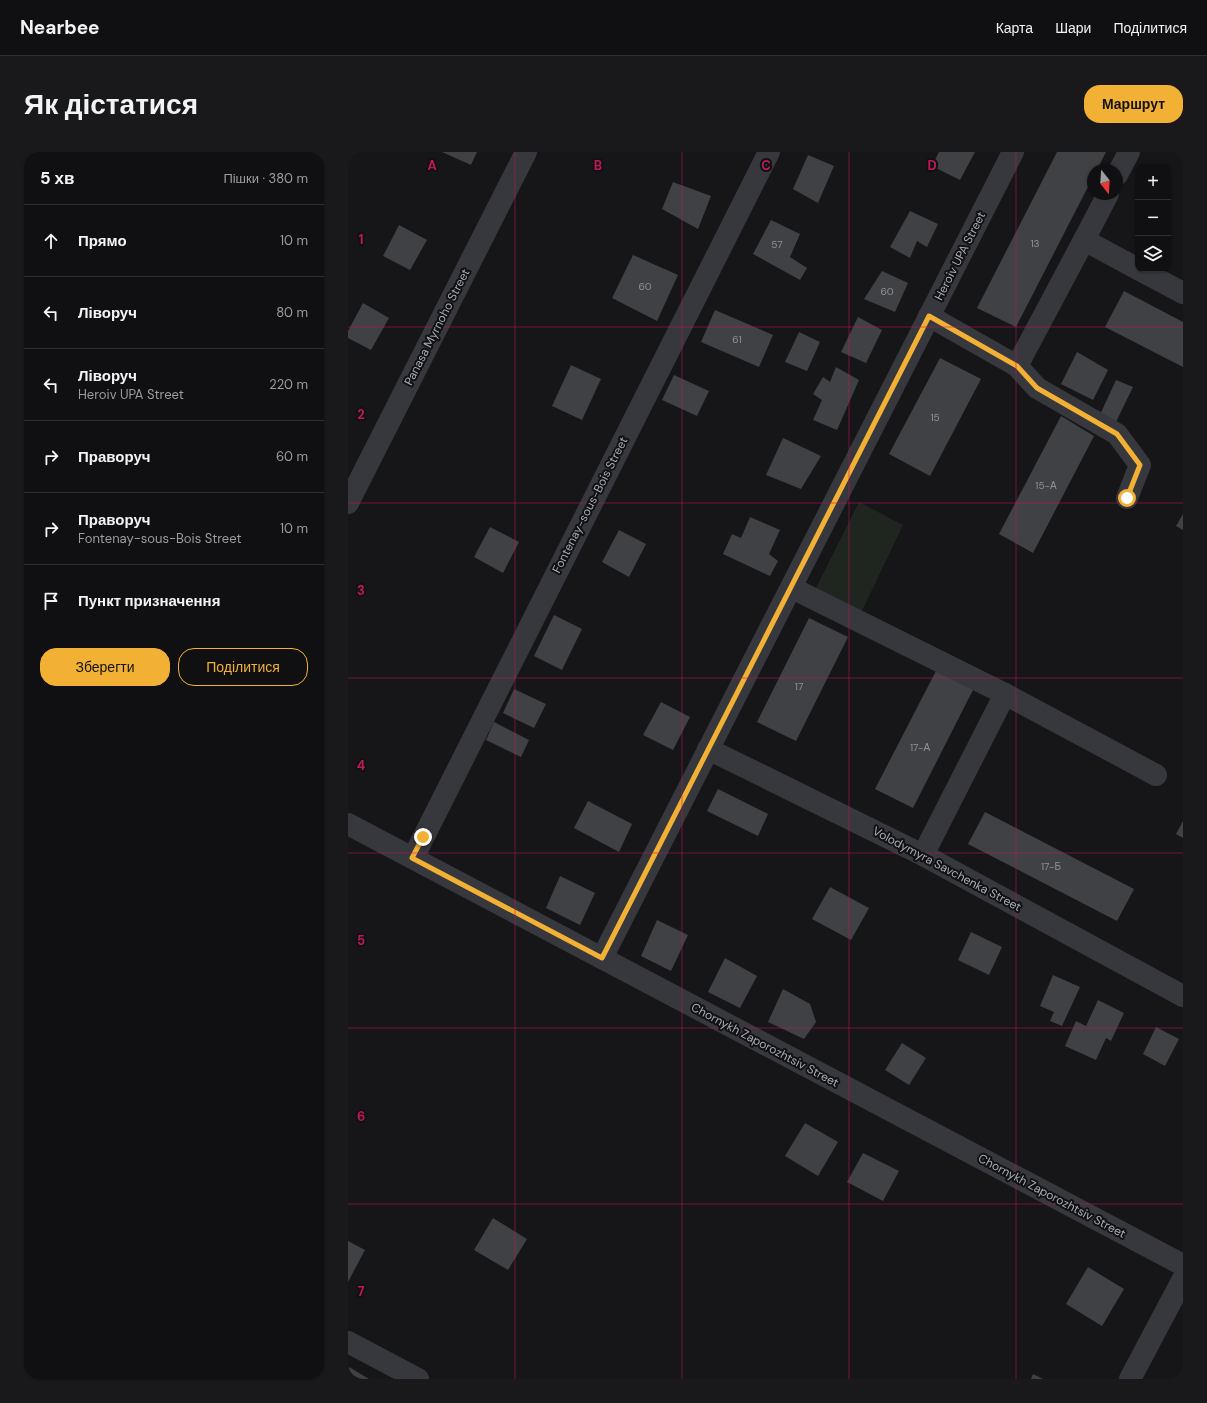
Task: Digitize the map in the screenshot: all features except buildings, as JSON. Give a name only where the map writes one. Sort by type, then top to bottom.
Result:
[{"type":"street","name":"Panasa Myrnoho Street","points":[[348,503],[526,152]]},
{"type":"street","name":"Fontenay-sous-Bois Street","points":[[412,858],[768,152]]},
{"type":"street","name":"Heroiv UPA Street","points":[[602,958],[1013,152]]},
{"type":"street","points":[[1123,164],[1129,152]]},
{"type":"street","points":[[1017,366],[1105,200]]},
{"type":"street","points":[[1084,240],[1135,267]]},
{"type":"street","points":[[1144,272],[1183,293]]},
{"type":"street","points":[[929,316],[1017,366],[1037,388],[1117,434],[1140,465],[1127,498]]},
{"type":"street","points":[[792,588],[1005,694],[1156,775]]},
{"type":"street","points":[[923,855],[1005,694]]},
{"type":"street","name":"Volodymyra Savchenka Street","points":[[708,749],[923,855],[1183,996]]},
{"type":"street","name":"Chornykh Zaporozhtsiv Street","points":[[348,824],[1183,1265]]},
{"type":"street","points":[[1130,1379],[1183,1279]]},
{"type":"street","points":[[348,1342],[418,1379]]},
{"type":"shaded area","points":[[859,502],[903,525],[860,615],[814,592]]},
{"type":"route","points":[[423,837],[412,858],[602,958],[792,588],[929,316],[1017,366],[1037,388],[1117,434],[1140,465],[1127,498]]}]
